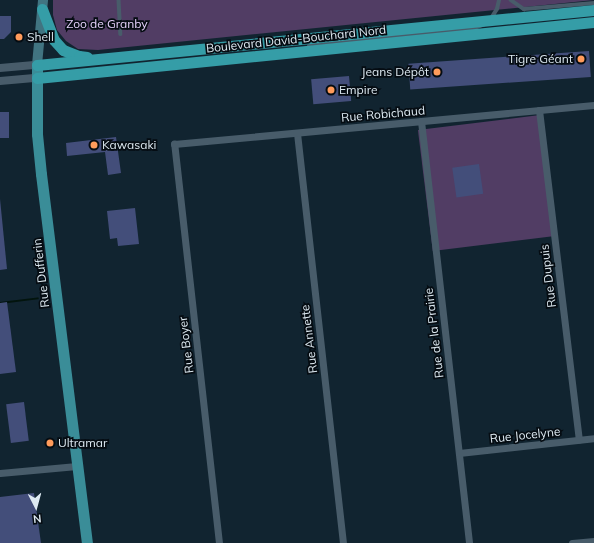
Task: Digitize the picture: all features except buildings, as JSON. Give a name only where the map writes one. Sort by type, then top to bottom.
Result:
[{"type":"highway","points":[[42,4],[54,40],[63,50],[79,56],[99,59]]},
{"type":"highway","name":"Boulevard David-Bouchard Nord","points":[[37,65],[594,10]]},
{"type":"highway","name":"Boulevard David-Bouchard Nord","points":[[37,78],[594,22]]},
{"type":"main road","name":"Rue Dufferin","points":[[42,4],[37,65],[38,134],[41,174],[87,543]]},
{"type":"street","name":"Boulevard David-Bouchard Nord","points":[[0,68],[37,65]]},
{"type":"street","name":"Boulevard David-Bouchard Nord","points":[[0,81],[37,78]]},
{"type":"street","name":"Rue Robichaud","points":[[174,144],[594,105]]},
{"type":"street","name":"Rue Dupuis","points":[[539,110],[579,440]]},
{"type":"street","name":"Rue de la Prairie","points":[[421,121],[469,543]]},
{"type":"street","name":"Rue Annette","points":[[296,133],[343,543]]},
{"type":"street","name":"Rue Boyer","points":[[174,144],[219,543]]},
{"type":"street","name":"Rue Jocelyne","points":[[459,453],[594,438]]},
{"type":"street","points":[[0,473],[77,466]]},
{"type":"street","points":[[572,543],[592,542]]},
{"type":"lane","points":[[119,0],[121,34]]},
{"type":"lane","points":[[248,57],[321,43],[480,27],[490,20],[495,13],[499,0]]},
{"type":"lane","points":[[511,0],[524,9],[594,3]]},
{"type":"green space","name":"Zoo de Granby","points":[[53,0],[594,0],[98,50],[78,49],[66,41],[57,30],[53,15]]},
{"type":"green space","points":[[540,115],[555,236],[433,251],[418,130]]},
{"type":"waterway","points":[[0,303],[38,298]]},
{"type":"place","name":"Shell","points":[[19,37]]},
{"type":"place","name":"Tigre Géant","points":[[581,59]]},
{"type":"place","name":"Jeans Dépôt","points":[[437,72]]},
{"type":"place","name":"Empire","points":[[331,90]]},
{"type":"place","name":"Kawasaki","points":[[94,145]]},
{"type":"place","name":"Ultramar","points":[[50,443]]}]
